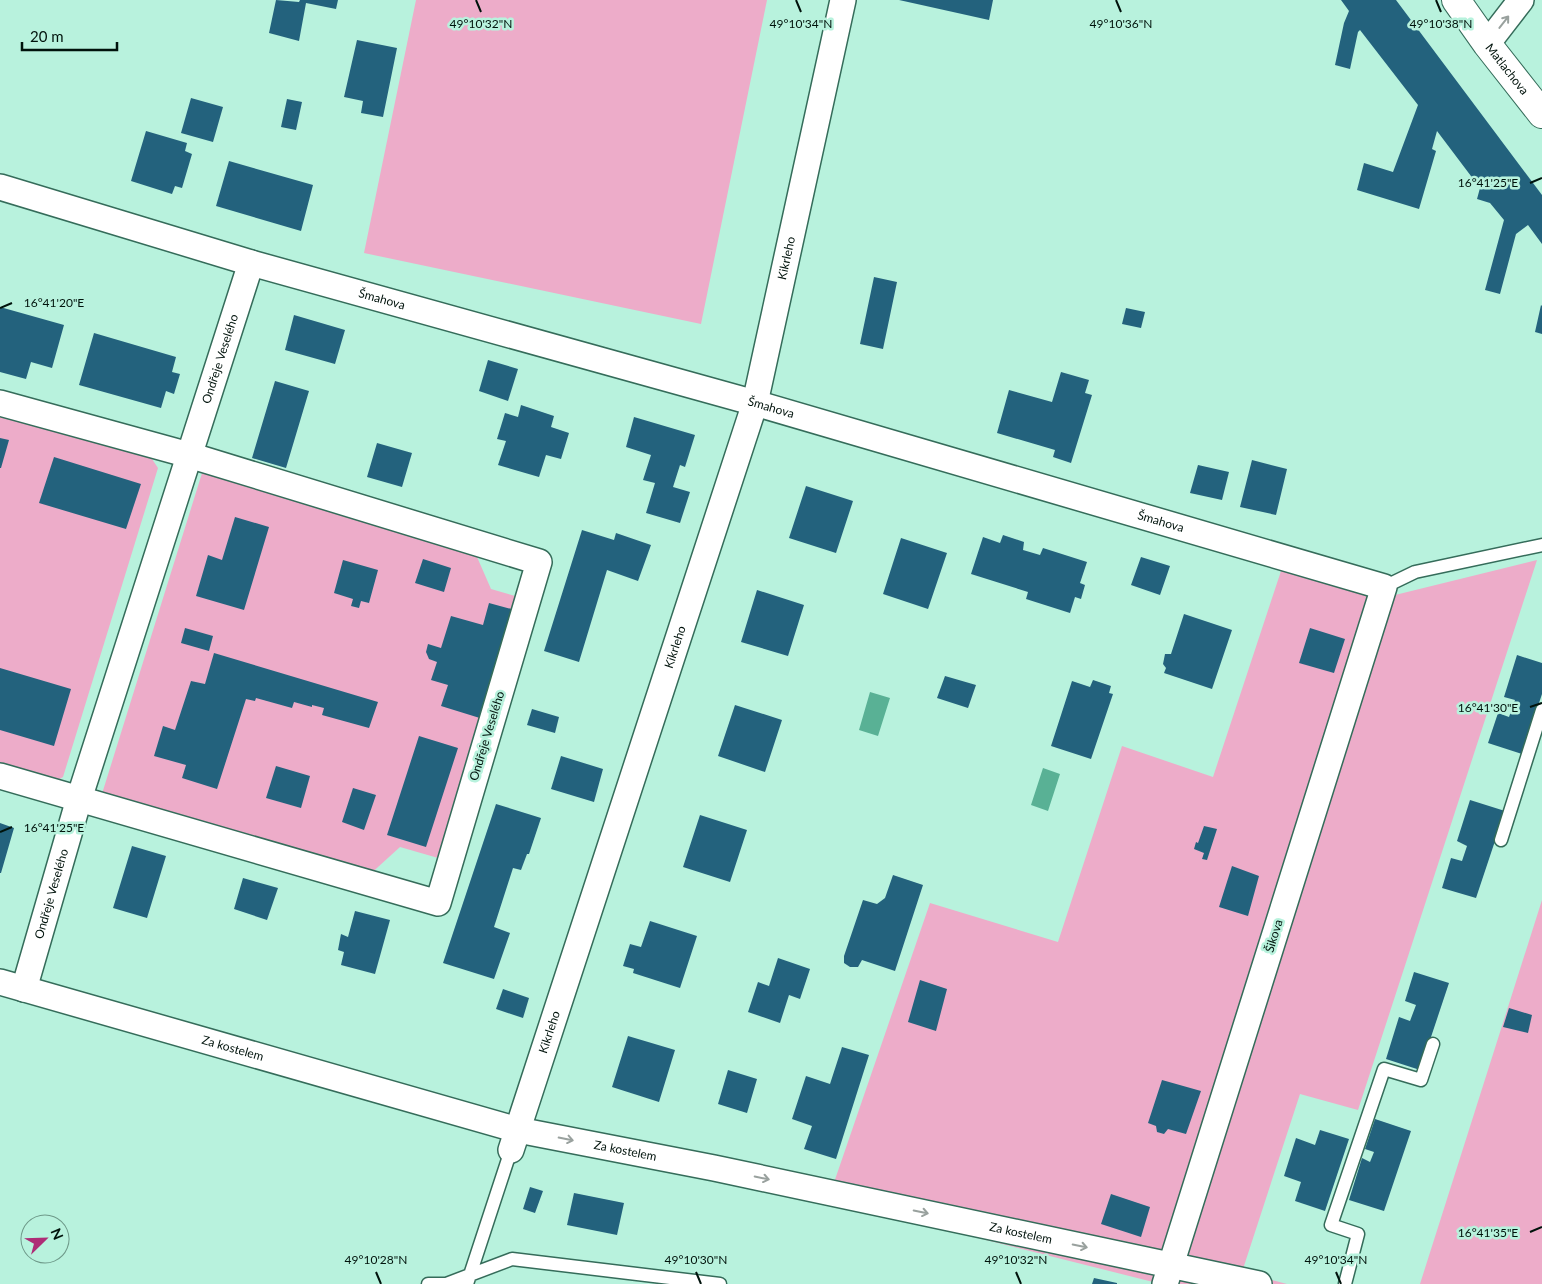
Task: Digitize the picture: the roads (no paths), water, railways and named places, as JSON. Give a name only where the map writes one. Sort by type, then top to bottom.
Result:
[{"type":"street","name":"Kikrleho","points":[[515,1140],[755,403],[843,0]]},
{"type":"street","name":"Matlachova","points":[[1456,0],[1487,44],[1542,114]]},
{"type":"street","points":[[1487,44],[1521,0]]},
{"type":"street","name":"Šmahova","points":[[0,187],[251,263],[755,403],[1384,587]]},
{"type":"street","name":"Ondřeje Veselého","points":[[24,990],[80,799],[251,263]]},
{"type":"street","name":"Ondřeje Veselého","points":[[0,403],[189,455],[539,562],[438,903],[0,776]]},
{"type":"street","name":"Šikova","points":[[1168,1275],[1384,587]]},
{"type":"street","name":"Za kostelem","points":[[0,982],[515,1140],[714,1168],[1168,1275],[1259,1284]]},
{"type":"lane","points":[[1384,587],[1415,572],[1542,546]]},
{"type":"lane","points":[[1501,840],[1542,710]]},
{"type":"lane","points":[[1345,1284],[1358,1234],[1331,1225],[1384,1069],[1421,1080],[1433,1044]]},
{"type":"lane","name":"Kikrleho","points":[[469,1278],[515,1140]]},
{"type":"lane","points":[[428,1284],[446,1284],[469,1278],[512,1259],[720,1284]]}]
